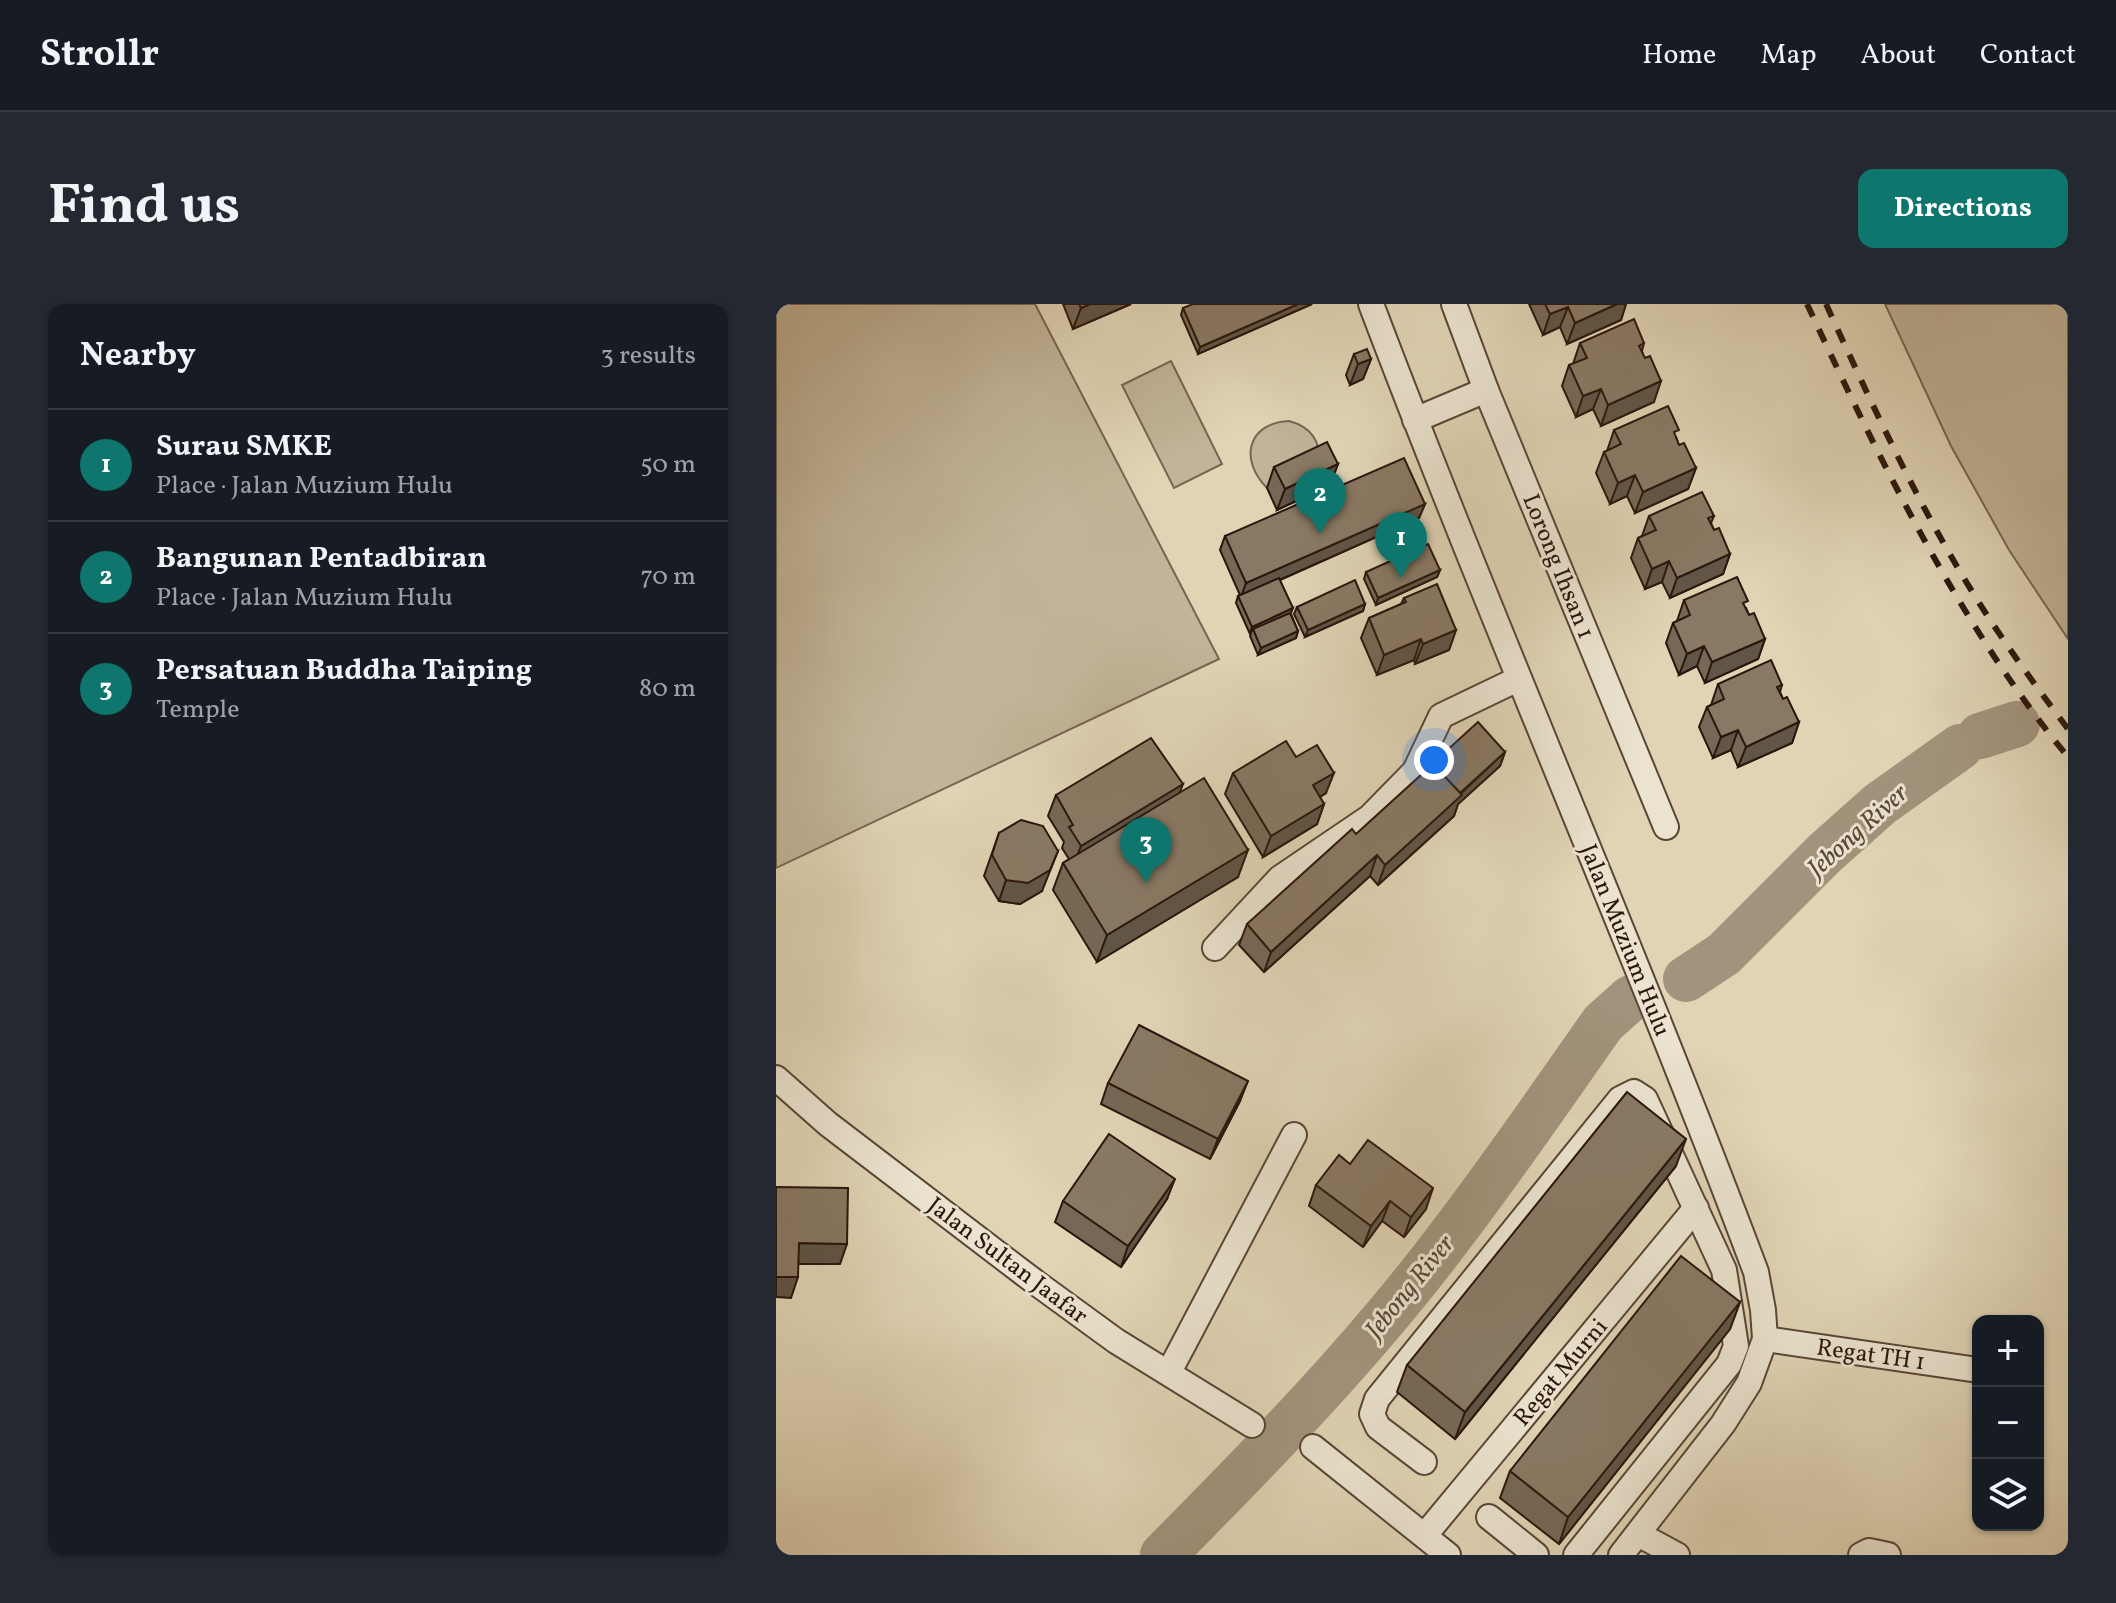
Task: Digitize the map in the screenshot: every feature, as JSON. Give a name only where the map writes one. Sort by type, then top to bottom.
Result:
[{"type":"street","name":"Jalan Muzium Hulu","points":[[1371,304],[1518,679],[1635,957],[1756,1272],[1765,1339],[1749,1383],[1723,1424],[1621,1555]]},
{"type":"street","name":"Lorong Ihsan 1","points":[[1454,304],[1486,390],[1666,827]]},
{"type":"street","points":[[1415,420],[1486,390]]},
{"type":"street","points":[[1215,948],[1280,878],[1370,817],[1415,771],[1441,716],[1518,679]]},
{"type":"street","name":"Jalan Sultan Jaafar","points":[[776,1078],[828,1124],[1035,1282],[1116,1341],[1252,1425]]},
{"type":"street","points":[[1424,1462],[1378,1427],[1372,1414],[1377,1399],[1620,1099],[1634,1092],[1645,1099],[1724,1270],[1736,1346],[1729,1364],[1576,1555]]},
{"type":"street","points":[[1169,1372],[1294,1135]]},
{"type":"street","name":"Regat Murni","points":[[1425,1535],[1696,1208]]},
{"type":"street","name":"Regat TH 1","points":[[1765,1339],[1972,1369]]},
{"type":"street","points":[[1313,1447],[1448,1555]]},
{"type":"street","points":[[1489,1517],[1536,1555]]},
{"type":"street","points":[[1638,1534],[1677,1555]]},
{"type":"street","points":[[1861,1555],[1869,1551],[1888,1555]]},
{"type":"shaded area","points":[[776,304],[1035,304],[1219,659],[776,868]]},
{"type":"shaded area","points":[[1885,304],[2068,304],[2068,639],[2009,550],[1951,446]]},
{"type":"shaded area","points":[[1171,361],[1222,464],[1174,488],[1122,385]]},
{"type":"shaded area","points":[[1289,421],[1313,436],[1320,463],[1267,488],[1253,466],[1252,445],[1264,428]]},
{"type":"building","points":[[1193,304],[1298,304],[1200,347],[1183,308]]},
{"type":"building","points":[[1545,304],[1617,304],[1575,323],[1568,307],[1550,314]]},
{"type":"building","points":[[1634,319],[1644,343],[1639,346],[1645,358],[1650,356],[1661,381],[1608,405],[1601,389],[1583,396],[1569,365],[1587,358],[1580,343]]},
{"type":"building","points":[[1367,349],[1371,359],[1358,364],[1354,354]]},
{"type":"building","points":[[1668,406],[1679,430],[1674,432],[1679,445],[1684,443],[1696,468],[1643,492],[1635,475],[1618,483],[1604,452],[1621,444],[1614,430]]},
{"type":"building","points":[[1327,442],[1338,464],[1285,489],[1274,467]]},
{"type":"building","points":[[1404,458],[1425,504],[1246,583],[1225,536]]},
{"type":"building","points":[[1702,492],[1714,516],[1708,518],[1714,530],[1719,528],[1730,554],[1677,578],[1669,561],[1652,569],[1638,538],[1656,530],[1649,516]]},
{"type":"building","points":[[1428,544],[1440,570],[1378,598],[1366,572]]},
{"type":"building","points":[[1737,577],[1748,601],[1743,603],[1749,615],[1754,613],[1765,639],[1712,662],[1704,646],[1687,654],[1673,623],[1690,615],[1684,600]]},
{"type":"building","points":[[1279,578],[1293,608],[1252,627],[1238,596]]},
{"type":"building","points":[[1355,580],[1365,604],[1308,630],[1297,607]]},
{"type":"building","points":[[1437,584],[1456,630],[1423,644],[1421,639],[1384,655],[1369,618]]},
{"type":"building","points":[[1290,613],[1298,631],[1261,648],[1253,629]]},
{"type":"building","points":[[1771,660],[1782,685],[1777,687],[1783,699],[1787,697],[1799,722],[1746,747],[1738,730],[1721,737],[1707,707],[1724,699],[1718,684]]},
{"type":"building","points":[[1478,722],[1505,752],[1460,793],[1431,765]]},
{"type":"building","points":[[1151,738],[1183,784],[1081,846],[1069,827],[1073,825],[1056,795]]},
{"type":"building","points":[[1286,741],[1296,757],[1317,745],[1334,773],[1313,785],[1324,804],[1271,836],[1233,773]]},
{"type":"building","points":[[1433,764],[1462,795],[1385,865],[1377,855],[1271,952],[1247,924],[1352,829],[1356,834]]},
{"type":"building","points":[[1204,778],[1248,850],[1107,935],[1063,863]]},
{"type":"building","points":[[1021,820],[1043,826],[1058,851],[1050,870],[1028,883],[1006,880],[992,855],[999,833]]},
{"type":"building","points":[[1139,1025],[1248,1081],[1218,1139],[1108,1083]]},
{"type":"building","points":[[1627,1092],[1686,1139],[1465,1412],[1407,1365]]},
{"type":"building","points":[[1109,1134],[1175,1179],[1128,1246],[1063,1201]]},
{"type":"building","points":[[1368,1140],[1433,1188],[1411,1217],[1390,1201],[1371,1226],[1316,1185],[1339,1155],[1350,1164]]},
{"type":"building","points":[[776,1187],[848,1188],[847,1244],[799,1243],[798,1277],[776,1277]]},
{"type":"building","points":[[1681,1256],[1740,1302],[1568,1517],[1510,1471]]},
{"type":"waterway","name":"Jebong River","points":[[1980,736],[2017,724]]},
{"type":"waterway","name":"Jebong River","points":[[1686,979],[1724,954],[1825,853],[1880,804],[1960,747]]},
{"type":"waterway","name":"Jebong River","points":[[1163,1555],[1276,1439],[1384,1319],[1471,1209],[1603,1023],[1631,998]]},
{"type":"railway","points":[[1807,304],[1924,539],[1991,652],[2068,757]]},
{"type":"railway","points":[[1826,304],[1932,523],[1995,628],[2068,729]]},
{"type":"place","name":"Bangunan Pentadbiran","points":[[1320,534]]},
{"type":"place","name":"Surau SMKE","points":[[1401,578]]},
{"type":"place","name":"Persatuan Buddha Taiping","points":[[1146,883]]}]
